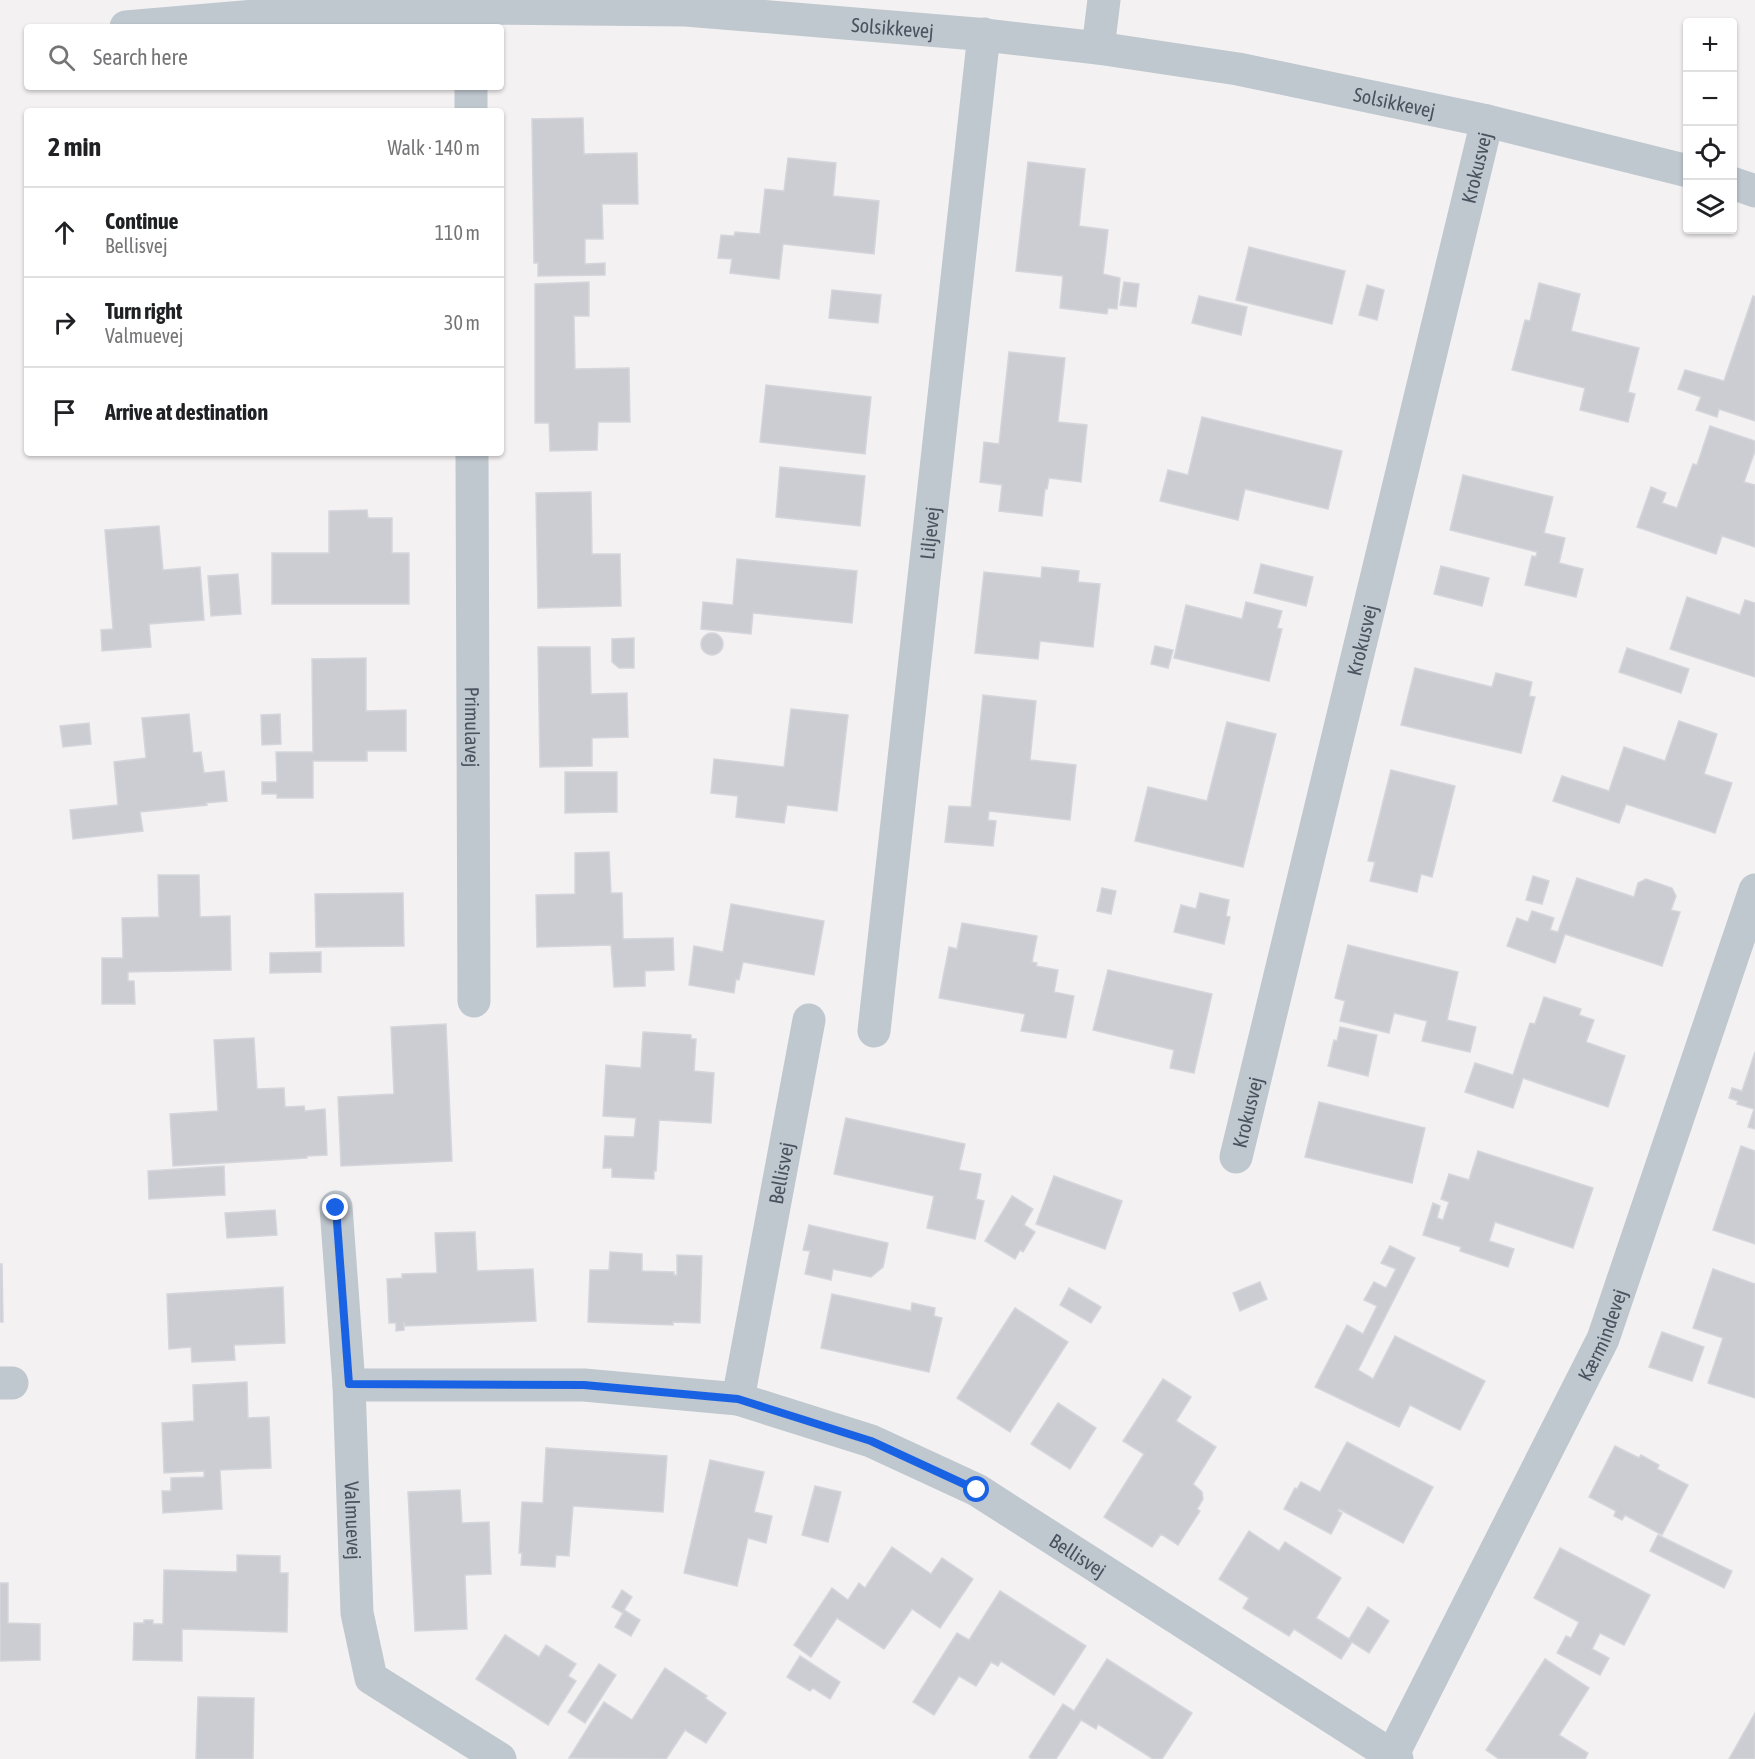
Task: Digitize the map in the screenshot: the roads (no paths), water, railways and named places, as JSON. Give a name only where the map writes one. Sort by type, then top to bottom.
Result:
[{"type":"street","points":[[1098,48],[1104,0]]},
{"type":"street","name":"Solsikkevej","points":[[147,24],[265,7],[471,17],[686,5],[984,34],[1238,69],[1487,121],[1683,170]]},
{"type":"street","name":"Liljevej","points":[[874,1031],[984,34]]},
{"type":"street","points":[[471,90],[471,108]]},
{"type":"street","name":"Krokusvej","points":[[1236,1157],[1487,121]]},
{"type":"street","points":[[1737,185],[1755,191]]},
{"type":"street","name":"Primulavej","points":[[472,456],[474,1001]]},
{"type":"street","name":"Kærmindevej","points":[[1394,1757],[1603,1339],[1755,890]]},
{"type":"street","name":"Bellisvej","points":[[738,1399],[809,1020]]},
{"type":"street","name":"Valmuevej","points":[[336,1208],[349,1384],[357,1613],[371,1678],[500,1759]]},
{"type":"street","name":"Bellisvej","points":[[349,1384],[584,1385],[738,1399],[871,1441],[977,1490],[1394,1757]]}]
